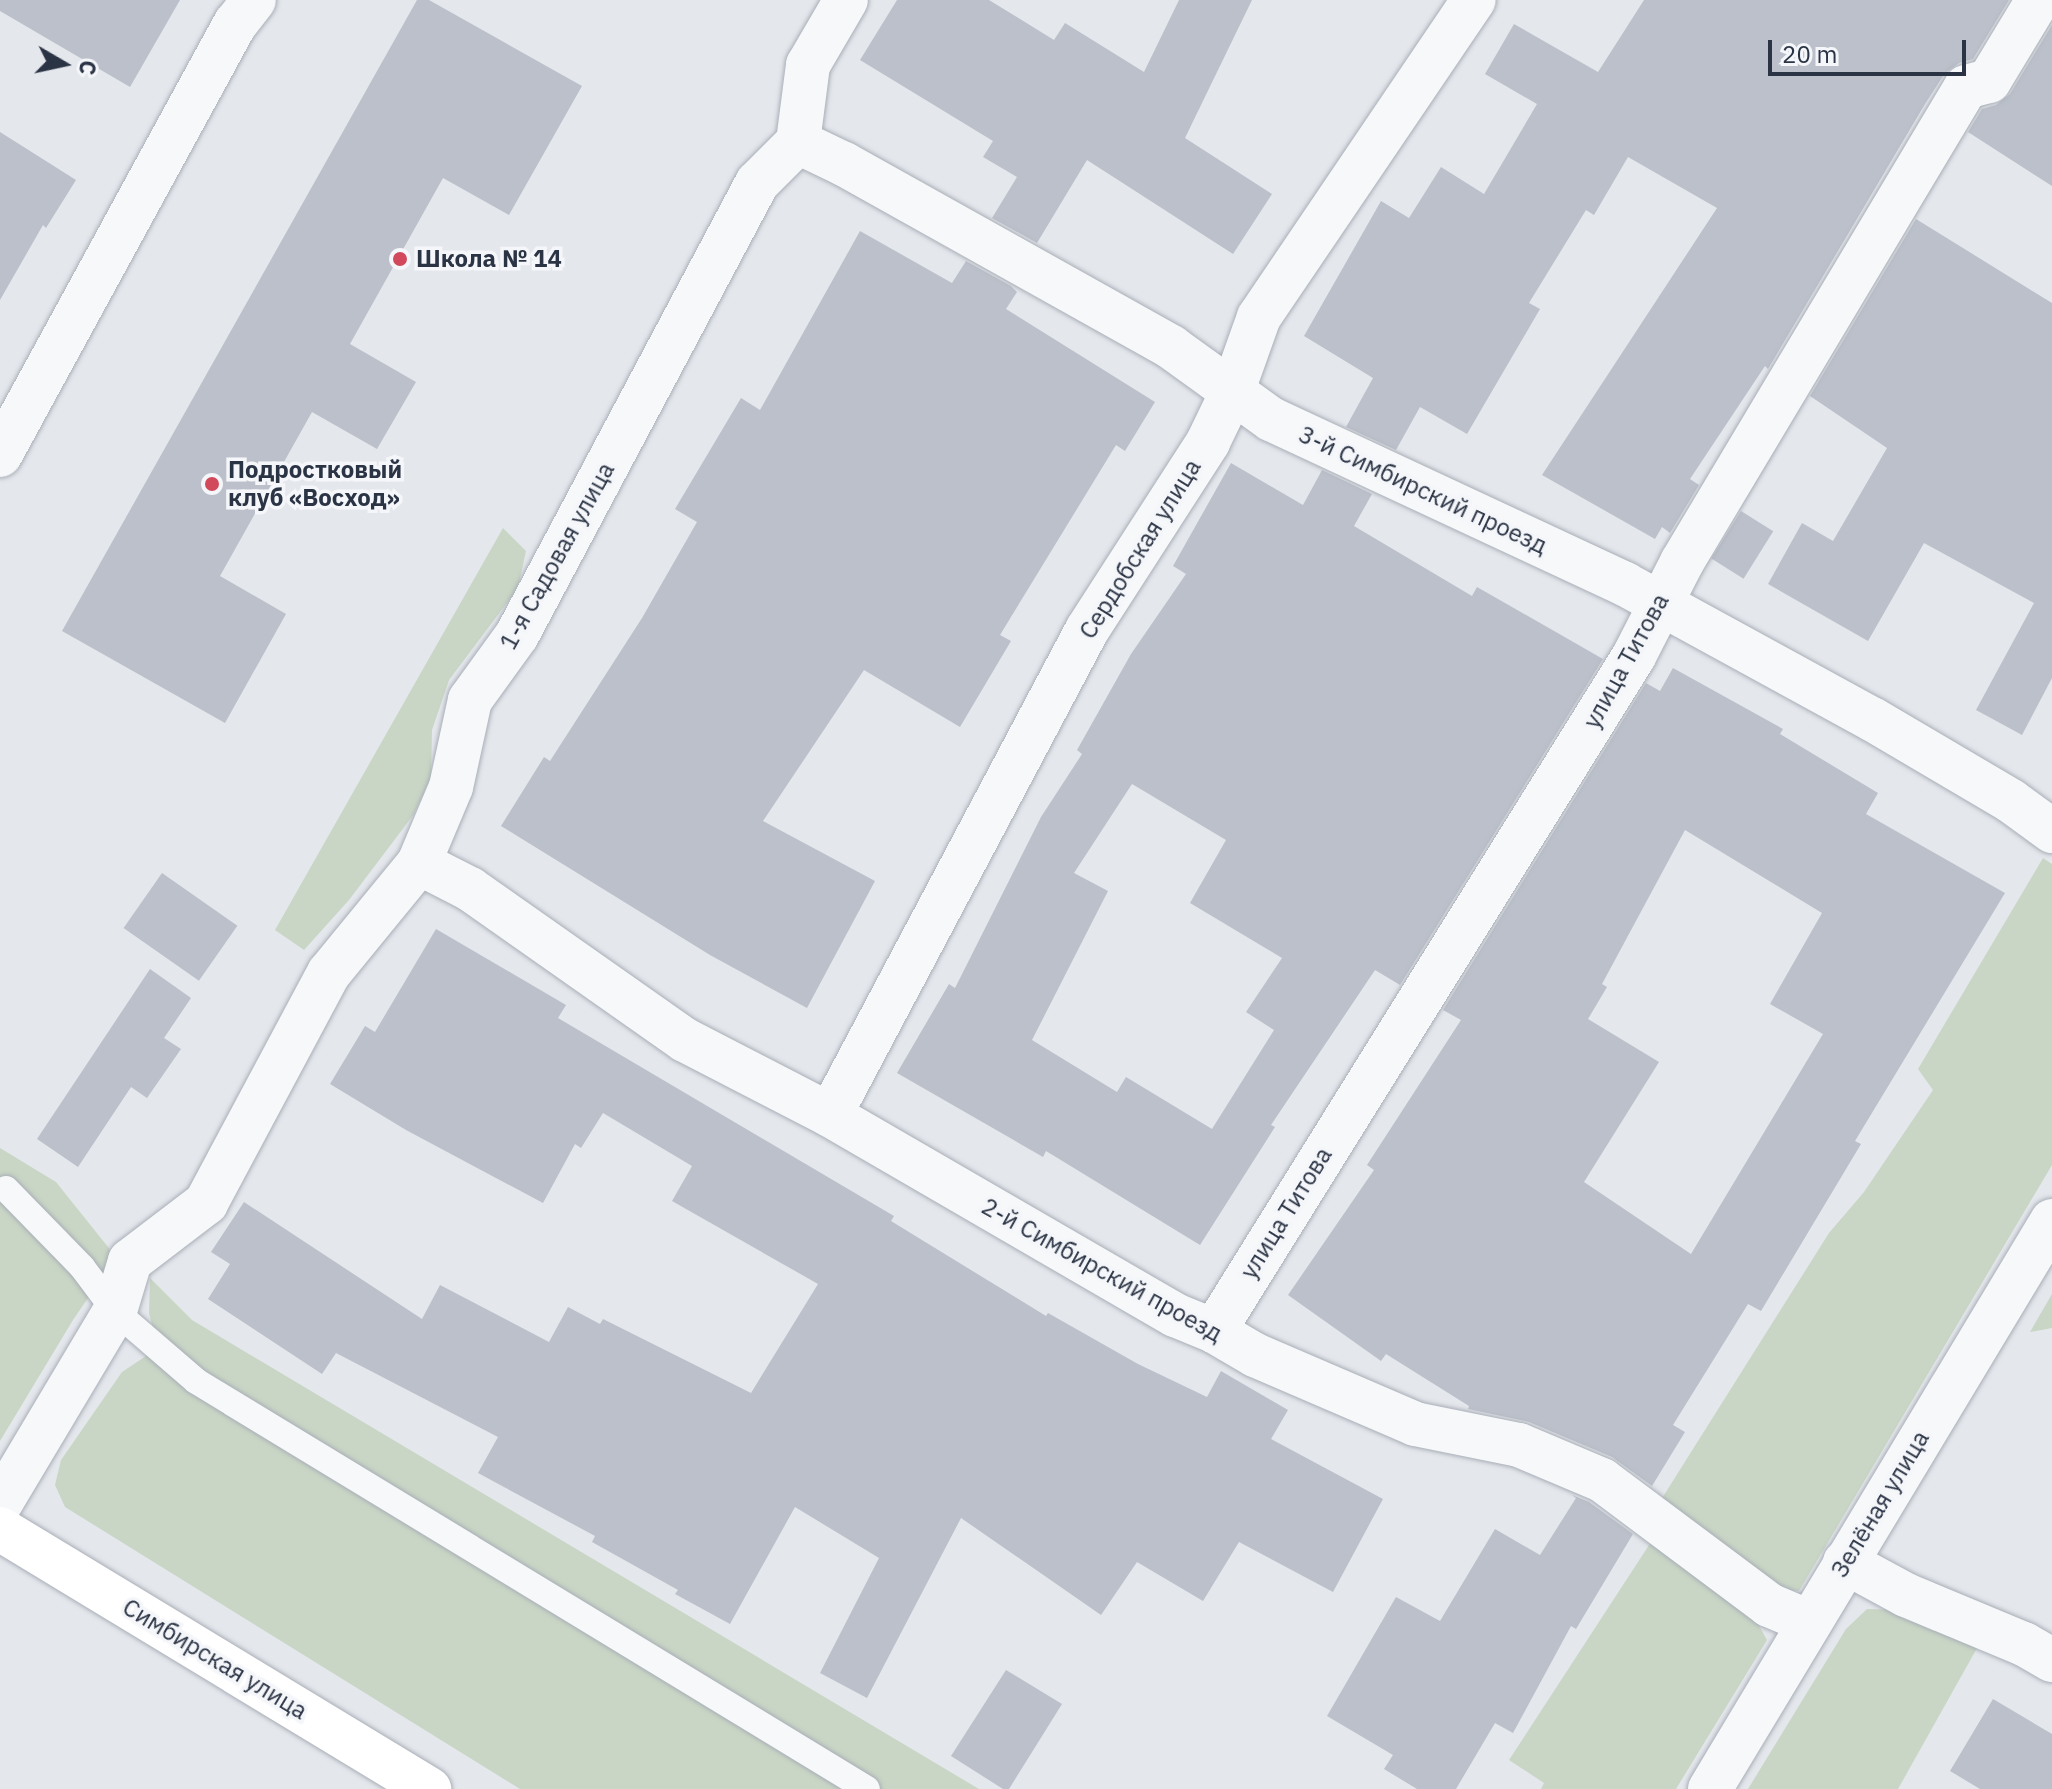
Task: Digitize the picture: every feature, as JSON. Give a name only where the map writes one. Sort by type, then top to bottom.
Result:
[{"type":"main road","name":"Симбирская улица","points":[[0,1529],[429,1789]]},
{"type":"street","points":[[0,455],[236,23],[254,0]]},
{"type":"street","points":[[798,142],[808,65],[846,0]]},
{"type":"street","name":"Сердобская улица","points":[[830,1115],[1087,630],[1208,442],[1233,390],[1259,317],[1474,0]]},
{"type":"street","name":"улица Титова","points":[[1214,1331],[1634,656],[1657,605],[1966,87],[1989,81],[2038,0]]},
{"type":"street","name":"3-й Симбирский проезд","points":[[798,142],[844,164],[1171,347],[1271,419],[1625,584],[1657,605],[1872,719],[2011,801],[2052,831]]},
{"type":"street","name":"1-я Садовая улица","points":[[0,1504],[115,1311],[130,1261],[206,1203],[329,973],[419,863],[451,787],[470,700],[517,635],[757,183],[798,142]]},
{"type":"street","name":"2-й Симбирский проезд","points":[[419,863],[470,889],[685,1040],[830,1115],[1161,1307],[1214,1331],[1255,1355],[1415,1424],[1519,1445],[1602,1480],[1769,1605],[1809,1622]]},
{"type":"street","name":"Зелёная улица","points":[[1710,1789],[2052,1221]]},
{"type":"street","points":[[1845,1562],[1906,1595],[2024,1644],[2052,1660]]},
{"type":"lane","points":[[6,1189],[82,1267],[115,1311],[196,1381],[867,1789]]},
{"type":"green space","points":[[503,528],[526,551],[518,588],[449,680],[432,730],[431,778],[414,814],[349,900],[304,950],[275,930]]},
{"type":"green space","points":[[2043,858],[2052,864],[2052,1165],[1799,1591],[1780,1590],[1659,1503],[1829,1233],[1864,1192],[1933,1090],[1918,1069]]},
{"type":"green space","points":[[0,1148],[56,1182],[116,1257],[73,1320],[0,1441]]},
{"type":"green space","points":[[150,1278],[192,1320],[979,1789],[520,1789],[65,1507],[55,1485],[61,1460],[122,1372],[158,1348],[149,1313]]},
{"type":"green space","points":[[2052,1294],[2052,1328],[2030,1332]]},
{"type":"green space","points":[[1651,1542],[1758,1624],[1767,1640],[1676,1789],[1541,1789],[1544,1783],[1509,1760]]},
{"type":"green space","points":[[1867,1609],[1901,1610],[1981,1641],[1898,1789],[1748,1789],[1846,1629]]},
{"type":"building","points":[[0,0],[180,0],[130,87],[0,11]]},
{"type":"building","points":[[417,0],[429,0],[582,86],[509,215],[443,178],[350,344],[416,382],[377,449],[312,412],[220,576],[286,614],[225,723],[62,631]]},
{"type":"building","points":[[897,0],[989,0],[1054,40],[1065,23],[1144,72],[1179,0],[1252,0],[1185,138],[1272,194],[1233,254],[1087,160],[1037,243],[992,218],[1017,177],[983,157],[993,141],[860,60]]},
{"type":"building","points":[[1644,0],[2009,0],[1973,59],[1959,63],[1945,73],[1768,369],[1765,366],[1690,479],[1699,485],[1670,533],[1662,527],[1655,539],[1542,475],[1717,208],[1628,157],[1594,215],[1586,210],[1529,303],[1540,309],[1467,434],[1420,407],[1396,450],[1346,427],[1373,378],[1304,336],[1381,201],[1409,218],[1441,167],[1484,194],[1537,104],[1485,74],[1514,24],[1598,72]]},
{"type":"building","points":[[2052,25],[2052,186],[1968,132],[1982,109],[1996,105],[2010,94]]},
{"type":"building","points":[[0,132],[76,180],[46,228],[43,225],[0,300]]},
{"type":"building","points":[[1916,219],[2052,303],[2052,678],[2022,735],[1976,710],[2034,603],[1924,543],[1868,641],[1768,584],[1802,523],[1833,541],[1887,448],[1810,396]]},
{"type":"building","points":[[860,231],[952,283],[966,261],[1011,286],[1017,292],[1006,309],[1155,402],[1125,451],[1116,445],[1000,635],[1011,641],[960,727],[864,670],[763,821],[875,881],[807,1008],[710,955],[501,826],[544,757],[550,761],[642,618],[697,522],[675,509],[741,398],[760,410]]},
{"type":"building","points":[[1231,463],[1303,505],[1322,470],[1372,494],[1354,526],[1472,596],[1477,587],[1603,659],[1400,985],[1375,970],[1271,1125],[1275,1127],[1200,1245],[1046,1151],[1043,1157],[897,1073],[949,984],[955,988],[1041,817],[1082,754],[1077,750],[1131,654],[1186,574],[1173,566]],"holes":[[[1132,784],[1226,840],[1190,903],[1282,958],[1246,1012],[1274,1030],[1212,1129],[1126,1077],[1117,1092],[1032,1040],[1108,891],[1074,873]]]},
{"type":"building","points":[[1741,511],[1773,531],[1744,579],[1711,558]]},
{"type":"building","points":[[1673,668],[1783,729],[1780,734],[1878,793],[1866,814],[2005,893],[1855,1141],[1861,1144],[1761,1311],[1748,1304],[1673,1425],[1685,1432],[1652,1486],[1612,1457],[1529,1422],[1468,1409],[1469,1406],[1386,1354],[1381,1361],[1288,1295],[1374,1170],[1367,1165],[1461,1020],[1443,1010],[1646,683],[1660,691]],"holes":[[[1685,830],[1822,913],[1770,1004],[1823,1034],[1691,1254],[1584,1182],[1659,1062],[1588,1019],[1607,987],[1602,984]]]},
{"type":"building","points":[[162,873],[237,926],[199,981],[124,928]]},
{"type":"building","points":[[436,929],[566,1005],[558,1018],[894,1216],[891,1221],[1046,1316],[1048,1313],[1138,1364],[1207,1397],[1221,1371],[1288,1410],[1271,1439],[1383,1499],[1333,1592],[1239,1542],[1203,1601],[1137,1562],[1101,1615],[961,1518],[867,1698],[820,1673],[879,1558],[795,1507],[730,1624],[675,1594],[678,1590],[592,1542],[595,1536],[478,1473],[498,1437],[336,1353],[322,1374],[208,1299],[230,1264],[211,1252],[244,1202],[422,1319],[440,1285],[549,1342],[568,1307],[600,1324],[603,1319],[751,1393],[818,1284],[672,1201],[692,1166],[603,1113],[581,1148],[575,1144],[543,1203],[406,1130],[330,1084],[365,1026],[375,1032]]},
{"type":"building","points":[[150,969],[191,998],[164,1038],[181,1049],[147,1098],[131,1087],[78,1167],[37,1139]]},
{"type":"building","points":[[1572,1495],[1589,1502],[1633,1534],[1576,1629],[1571,1626],[1513,1733],[1495,1723],[1456,1789],[1417,1789],[1384,1769],[1393,1755],[1327,1716],[1396,1597],[1440,1621],[1495,1529],[1540,1555],[1576,1498]]},
{"type":"building","points":[[1006,1670],[1062,1704],[1009,1789],[1003,1789],[951,1756]]},
{"type":"building","points":[[1993,1699],[2052,1734],[2052,1789],[1980,1789],[1950,1771]]},
{"type":"place","name":"Школа № 14","points":[[400,259]]},
{"type":"place","name":"Подростковый клуб «Восход»","points":[[212,484]]}]
